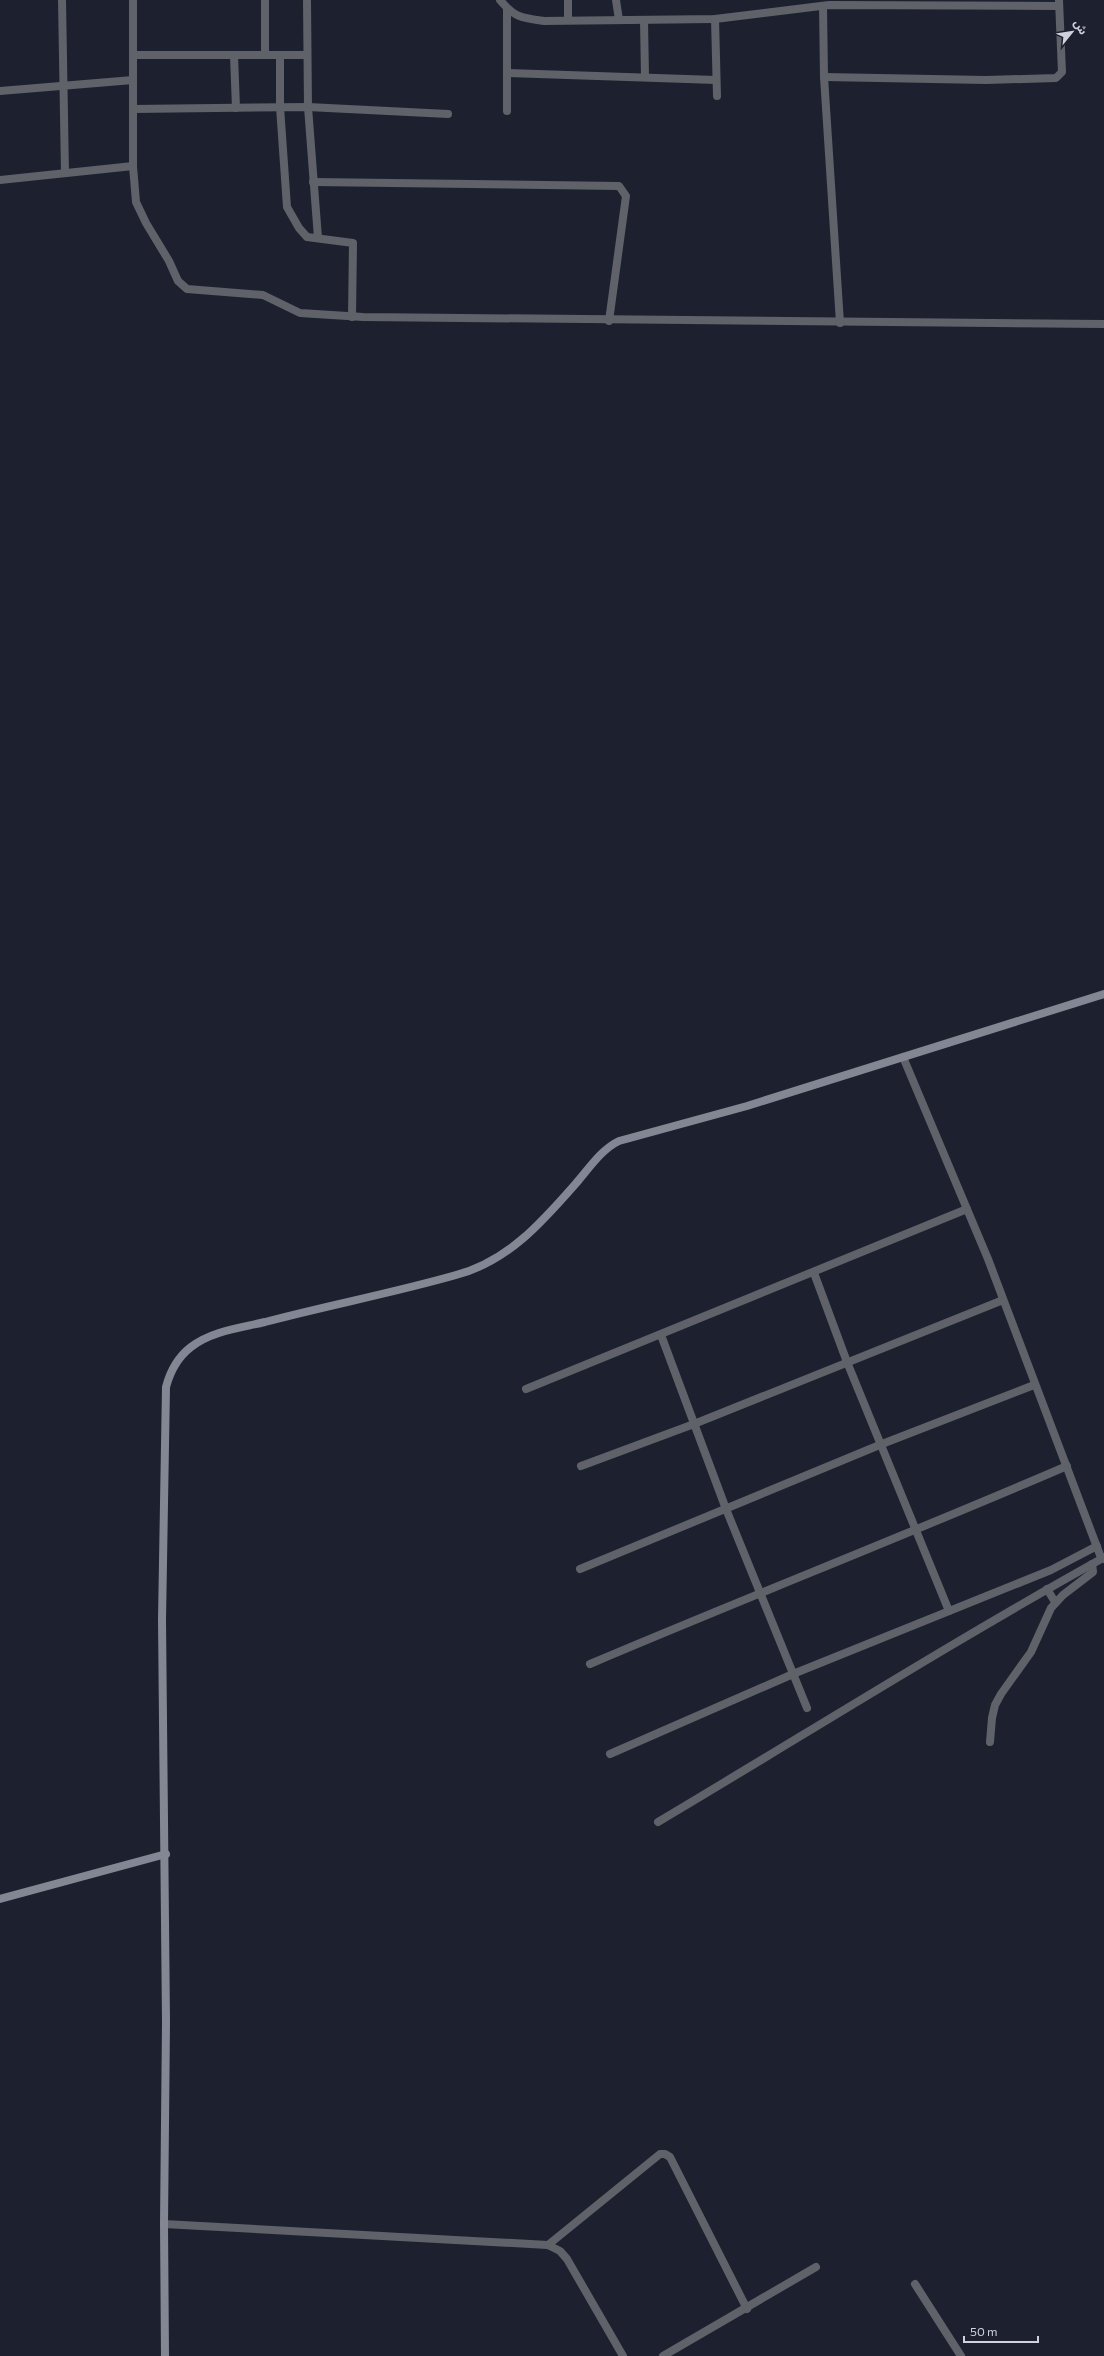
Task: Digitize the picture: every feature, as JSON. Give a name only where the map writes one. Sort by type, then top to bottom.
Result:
[{"type":"street","points":[[62,0],[65,173]]},
{"type":"street","points":[[133,0],[133,166],[136,202],[146,223],[159,242],[181,286],[196,291],[263,295],[300,312],[352,316],[608,321],[1104,324]]},
{"type":"street","points":[[265,0],[265,55]]},
{"type":"street","points":[[307,0],[308,107],[318,238]]},
{"type":"street","points":[[500,0],[508,9],[522,18],[568,20],[716,19],[826,6],[1059,3],[1062,72],[1056,78],[979,80],[824,77]]},
{"type":"street","points":[[568,0],[568,20]]},
{"type":"street","points":[[616,0],[619,20]]},
{"type":"street","points":[[826,6],[836,0]]},
{"type":"street","points":[[826,6],[824,77],[840,323]]},
{"type":"street","points":[[507,111],[508,9]]},
{"type":"street","points":[[716,19],[717,96]]},
{"type":"street","points":[[644,20],[645,78]]},
{"type":"street","points":[[133,55],[307,55]]},
{"type":"street","points":[[234,55],[236,108]]},
{"type":"street","points":[[280,55],[280,107],[287,207],[304,235],[353,243],[352,316]]},
{"type":"street","points":[[507,73],[716,80]]},
{"type":"street","points":[[0,91],[133,80]]},
{"type":"street","points":[[133,109],[308,107],[448,114]]},
{"type":"street","points":[[0,180],[133,166]]},
{"type":"street","points":[[313,182],[619,186],[626,196],[608,321]]},
{"type":"street","points":[[165,2356],[164,2224],[166,1854],[162,1620],[166,1387],[169,1375],[183,1354],[212,1335],[309,1310],[388,1294],[480,1268],[534,1230],[612,1144],[624,1139],[747,1106],[1104,994]]},
{"type":"street","points":[[658,1822],[1047,1589],[1103,1558],[1034,1385],[1003,1300],[967,1209],[903,1056]]},
{"type":"street","points":[[526,1389],[814,1273],[967,1209]]},
{"type":"street","points":[[814,1273],[848,1362],[949,1611]]},
{"type":"street","points":[[581,1466],[694,1424],[1003,1300]]},
{"type":"street","points":[[661,1335],[726,1509],[807,1708]]},
{"type":"street","points":[[580,1569],[882,1444],[1034,1385]]},
{"type":"street","points":[[590,1664],[760,1592],[916,1531],[1067,1466]]},
{"type":"street","points":[[610,1754],[793,1674],[1051,1570],[1097,1546]]},
{"type":"street","points":[[990,1742],[992,1718],[1000,1694],[1031,1652],[1046,1616],[1056,1602],[1093,1572],[1092,1564]]},
{"type":"street","points":[[1047,1589],[1056,1602]]},
{"type":"street","points":[[0,1899],[166,1854]]},
{"type":"street","points":[[548,2245],[660,2154],[665,2154],[670,2158],[747,2309]]},
{"type":"street","points":[[164,2224],[548,2245],[567,2258],[623,2356]]},
{"type":"street","points":[[663,2356],[747,2309],[816,2267]]},
{"type":"street","points":[[915,2284],[961,2356]]}]
